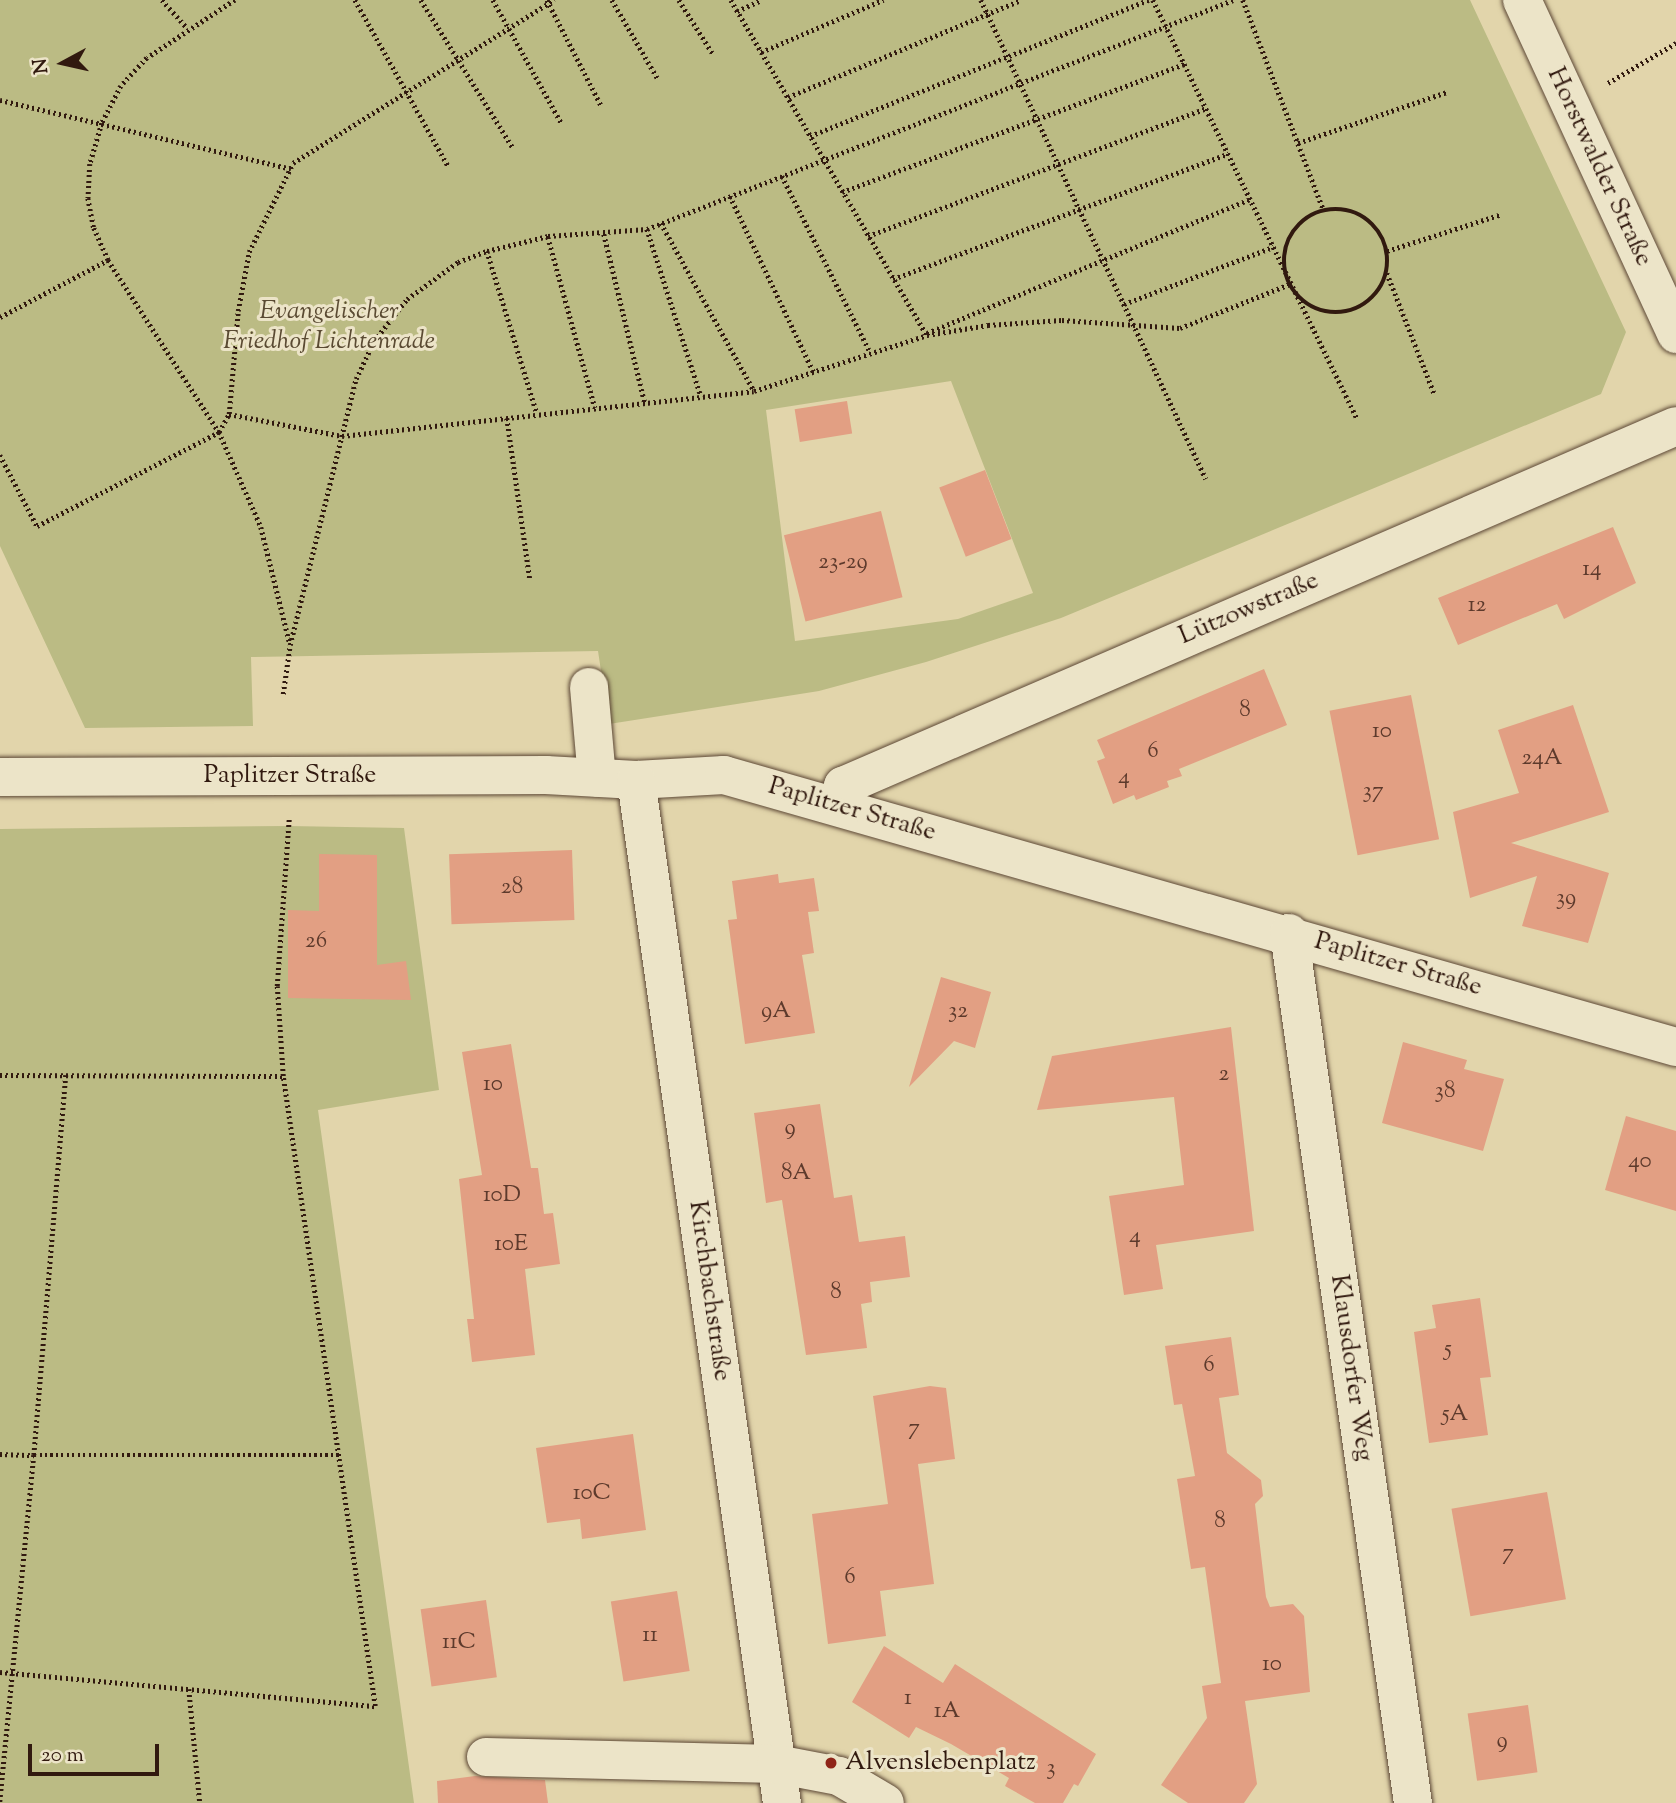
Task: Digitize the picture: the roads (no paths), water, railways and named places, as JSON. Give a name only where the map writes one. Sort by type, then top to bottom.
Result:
[{"type":"street","name":"Horstwalder Straße","points":[[1522,0],[1676,334]]},
{"type":"street","name":"Lützowstraße","points":[[838,806],[843,786],[1676,426]]},
{"type":"street","points":[[589,687],[597,778]]},
{"type":"street","name":"Paplitzer Straße","points":[[0,778],[294,776],[636,779],[724,775],[1289,933],[1676,1046]]},
{"type":"street","name":"Kirchbachstraße","points":[[636,779],[782,1803]]},
{"type":"street","name":"Klausdorfer Weg","points":[[1289,933],[1413,1803]]},
{"type":"street","points":[[486,1757],[776,1764],[839,1776],[885,1803]]},
{"type":"place","name":"Alvenslebenplatz","points":[[831,1763]]},
{"type":"park label","name":"Evangelischer Friedhof Lichtenrade","points":[[329,327]]}]
